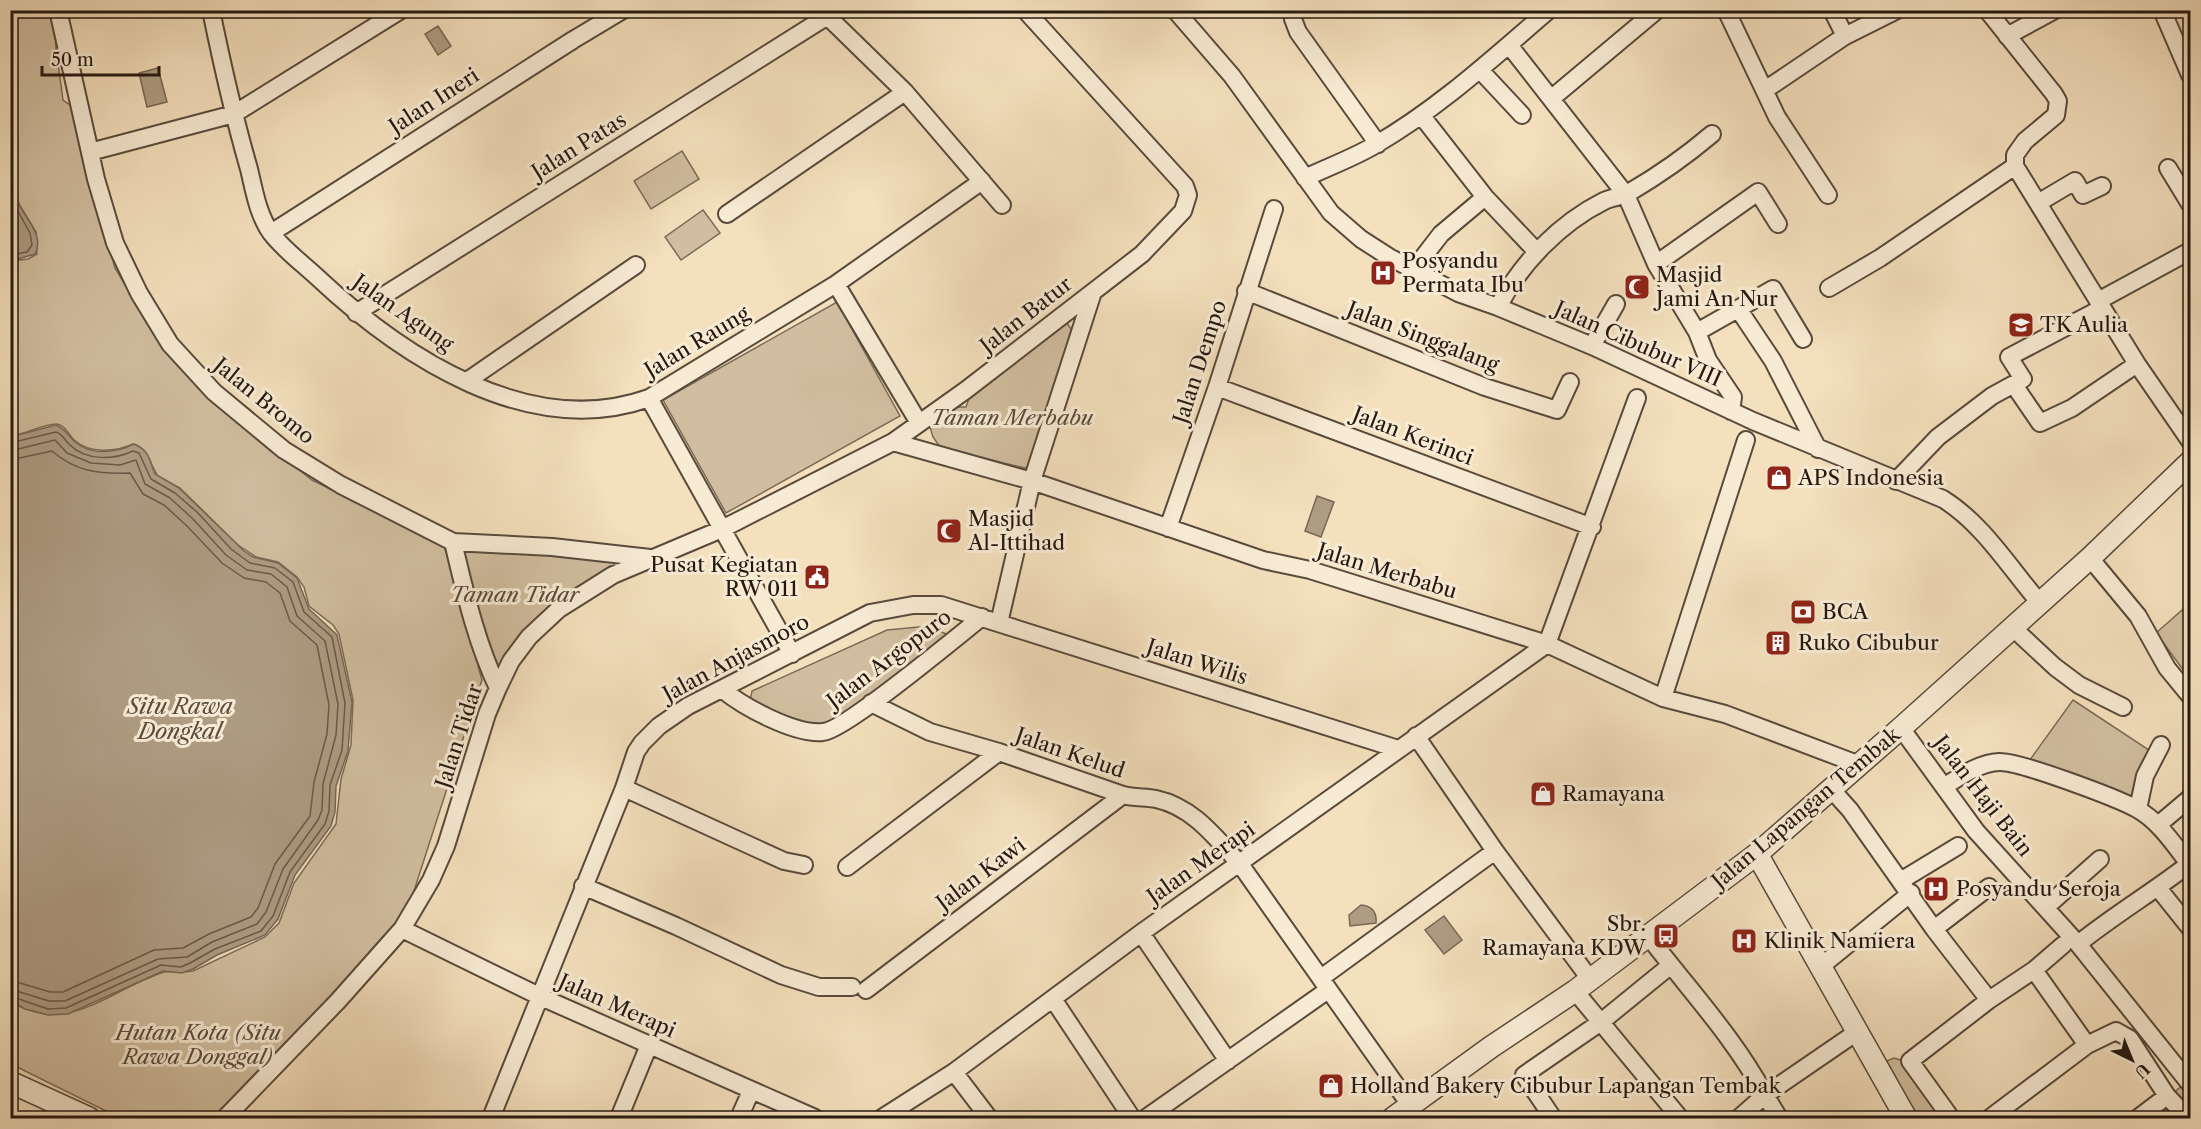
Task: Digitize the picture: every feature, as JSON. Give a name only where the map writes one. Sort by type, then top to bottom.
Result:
[{"type":"street","name":"Jalan Bromo","points":[[58,10],[90,152],[115,243],[139,293],[170,344],[194,373],[232,409],[284,450],[341,485],[453,542]]},
{"type":"street","name":"Jalan Agung","points":[[211,10],[234,114],[259,204],[271,233],[356,313],[411,351],[467,381],[528,404],[571,410],[615,409],[649,398]]},
{"type":"street","points":[[90,152],[234,114],[401,10]]},
{"type":"street","name":"Jalan Ineri","points":[[271,233],[623,10]]},
{"type":"street","name":"Jalan Batur","points":[[651,558],[722,529],[893,442],[990,372],[1142,254],[1179,218],[1187,203],[1187,190],[1025,10]]},
{"type":"street","name":"Jalan Cibubur VIII","points":[[1175,10],[1232,76],[1331,213],[1361,238],[1458,293],[1592,346],[1731,411],[1943,500],[1961,510],[2038,602]]},
{"type":"street","points":[[1295,10],[1293,19],[1298,32],[1378,144]]},
{"type":"street","points":[[1305,178],[1378,144],[1421,115],[1480,70],[1549,10]]},
{"type":"street","points":[[1552,98],[1658,10]]},
{"type":"street","points":[[1726,10],[1777,117],[1828,195]]},
{"type":"street","points":[[1832,10],[1845,36]]},
{"type":"street","points":[[1765,90],[1845,36],[1897,10]]},
{"type":"street","points":[[1829,288],[1880,258],[2014,166],[2018,149],[2051,120],[2058,108],[2058,101],[2047,84],[1987,10]]},
{"type":"street","points":[[2007,36],[2055,10]]},
{"type":"street","points":[[2162,10],[2190,75]]},
{"type":"street","points":[[824,14],[905,92],[1002,205]]},
{"type":"street","name":"Jalan Patas","points":[[356,313],[824,14]]},
{"type":"street","points":[[1509,45],[1626,195],[1656,264],[1697,332],[1708,360],[1733,397],[1731,411]]},
{"type":"street","points":[[1480,70],[1522,115]]},
{"type":"street","points":[[727,214],[905,92]]},
{"type":"street","points":[[1421,115],[1485,197],[1537,252]]},
{"type":"street","points":[[1498,307],[1512,282],[1537,252],[1590,209],[1605,200],[1626,195],[1672,165],[1712,134]]},
{"type":"street","points":[[2014,166],[2137,364],[2190,441]]},
{"type":"street","points":[[2168,168],[2190,204]]},
{"type":"street","name":"Jalan Raung","points":[[792,654],[649,398],[836,284],[982,181]]},
{"type":"street","points":[[2038,203],[2075,181],[2083,195],[2102,186]]},
{"type":"street","points":[[1656,264],[1758,192],[1778,224]]},
{"type":"street","points":[[1414,269],[1441,234],[1485,197]]},
{"type":"street","name":"Jalan Dempo","points":[[1168,528],[1217,387],[1274,209]]},
{"type":"street","points":[[1896,481],[1938,437],[1992,396],[2023,379],[2009,357],[2190,251]]},
{"type":"street","points":[[467,381],[636,265]]},
{"type":"street","points":[[836,284],[919,423]]},
{"type":"street","points":[[1697,332],[1773,289],[1803,339]]},
{"type":"street","points":[[999,623],[1032,481],[1093,291]]},
{"type":"street","name":"Jalan Singgalang","points":[[1246,291],[1485,387],[1557,410],[1570,382]]},
{"type":"street","points":[[1592,346],[1616,304]]},
{"type":"street","points":[[1739,310],[1773,361],[1818,449]]},
{"type":"street","points":[[2014,385],[2040,423],[2072,408],[2137,364]]},
{"type":"street","name":"Jalan Kerinci","points":[[1217,387],[1592,527]]},
{"type":"street","points":[[1547,644],[1592,527],[1637,398]]},
{"type":"street","points":[[1663,698],[1746,440]]},
{"type":"street","name":"Jalan Merbabu","points":[[893,442],[1032,481],[1263,560],[1310,570],[1547,644],[1663,698],[1725,714],[1860,765]]},
{"type":"street","name":"Jalan Lapangan Tembak","points":[[1393,1119],[1583,985],[1756,854],[1832,790],[2038,602],[2090,558],[2190,462]]},
{"type":"street","points":[[498,688],[487,665],[471,615],[453,542],[552,547],[651,558]]},
{"type":"street","name":"Jalan Tidar","points":[[225,1119],[338,1001],[402,929],[431,880],[446,846],[487,714],[498,688],[511,661],[529,637],[559,609],[613,575],[651,558]]},
{"type":"street","points":[[2090,558],[2138,616],[2167,668],[2190,696]]},
{"type":"street","name":"Jalan Anjasmoro","points":[[491,1119],[624,788],[636,752],[650,734],[678,713],[870,613],[914,605],[941,605],[982,617]]},
{"type":"street","name":"Jalan Wilis","points":[[982,617],[1398,749]]},
{"type":"street","name":"Jalan Argopuro","points":[[723,690],[741,704],[785,724],[823,732],[840,725],[871,703],[982,617]]},
{"type":"street","points":[[2012,627],[2071,679],[2123,707]]},
{"type":"street","name":"Jalan Merapi","points":[[882,1119],[954,1072],[1141,933],[1547,644]]},
{"type":"street","name":"Jalan Kelud","points":[[871,703],[930,732],[999,752],[1123,795],[1137,799],[1154,798],[1176,805],[1211,831],[1240,864],[1410,1106]]},
{"type":"street","name":"Jalan Haji Bain","points":[[1901,728],[1976,831],[2046,907],[2070,944],[2190,1084]]},
{"type":"street","points":[[1416,736],[1583,985],[1601,1022],[1680,1119]]},
{"type":"street","points":[[2138,809],[2145,776],[2161,745]]},
{"type":"street","points":[[847,867],[999,752]]},
{"type":"street","points":[[1945,786],[1983,766],[1998,762],[2013,763],[2138,809],[2158,825],[2190,865],[1989,1000],[1910,1062],[1951,1119]]},
{"type":"street","points":[[624,788],[784,861],[804,865]]},
{"type":"street","points":[[1832,790],[1850,810],[1934,929],[1989,1000]]},
{"type":"street","name":"Jalan Kawi","points":[[583,886],[781,975],[819,987],[859,988],[1123,795]]},
{"type":"street","points":[[2158,825],[2190,798]]},
{"type":"street","points":[[1820,967],[1906,887],[1958,846]]},
{"type":"street","points":[[1146,1119],[1228,1060],[1495,851]]},
{"type":"street","points":[[1756,854],[1906,1119]]},
{"type":"street","points":[[2046,907],[2100,859]]},
{"type":"street","points":[[1934,929],[1989,887]]},
{"type":"street","points":[[2158,888],[2190,928]]},
{"type":"street","name":"Jalan Merapi","points":[[402,929],[541,997],[815,1119]]},
{"type":"street","points":[[1141,933],[1228,1060]]},
{"type":"street","points":[[1648,937],[1731,1039],[1779,1119]]},
{"type":"street","points":[[1553,1119],[1523,1077],[1525,1073],[1601,1022],[1671,965]]},
{"type":"street","points":[[2034,970],[2087,1045]]},
{"type":"street","points":[[1053,999],[1132,1119]]},
{"type":"street","points":[[1739,1119],[1765,1095],[1857,1032]]},
{"type":"street","points":[[1993,1118],[2087,1045],[2110,1032],[2126,1035],[2167,1096],[2188,1119]]},
{"type":"street","points":[[619,1119],[649,1045]]},
{"type":"street","points":[[954,1072],[989,1119]]},
{"type":"street","points":[[10,1082],[89,1119]]},
{"type":"street","points":[[739,1119],[751,1091]]},
{"type":"street","points":[[2138,1119],[2167,1096]]},
{"type":"green space","name":"Hutan Kota (Situ Rawa Donggal)","points":[[54,10],[56,49],[63,100],[74,108],[86,167],[115,268],[159,342],[202,392],[312,480],[444,545],[482,680],[402,928],[224,1118],[120,1118],[11,1064],[11,1002],[32,1011],[52,1014],[88,1007],[161,973],[193,971],[265,937],[279,923],[294,883],[336,824],[341,779],[351,745],[353,700],[339,634],[333,625],[309,606],[304,587],[297,577],[278,562],[256,557],[238,545],[180,488],[158,476],[143,450],[133,444],[111,450],[87,448],[80,445],[65,428],[57,424],[11,436],[11,261],[28,259],[37,254],[36,232],[19,204],[11,169],[11,11]]},
{"type":"green space","points":[[682,151],[699,179],[651,209],[634,181]]},
{"type":"green space","points":[[703,210],[720,233],[681,260],[665,237]]},
{"type":"green space","points":[[837,302],[900,416],[726,513],[663,400]]},
{"type":"green space","name":"Taman Merbabu","points":[[1067,323],[1079,341],[1041,471],[940,447],[933,437],[929,424],[952,407],[966,407],[971,393]]},
{"type":"green space","name":"Taman Tidar","points":[[477,548],[568,554],[614,562],[615,575],[517,650],[503,670],[495,670],[460,554]]},
{"type":"green space","points":[[2190,603],[2190,679],[2156,633]]},
{"type":"green space","points":[[929,626],[957,639],[825,737],[748,711],[752,691],[887,630]]},
{"type":"green space","points":[[2073,700],[2152,752],[2132,804],[2027,764]]},
{"type":"green space","points":[[1894,1058],[1907,1062],[1945,1118],[1911,1118],[1882,1063]]},
{"type":"green space","points":[[2183,1085],[2190,1093],[2190,1106],[2187,1110],[2173,1093]]},
{"type":"water","points":[[438,26],[451,46],[438,55],[425,34]]},
{"type":"water","points":[[158,68],[167,102],[147,107],[139,73]]},
{"type":"water","points":[[10,170],[18,202],[38,240],[35,254],[11,261]]},
{"type":"water","name":"Situ Rawa Dongkal","points":[[56,425],[80,446],[95,451],[111,451],[134,444],[139,447],[148,456],[155,474],[179,488],[244,551],[253,557],[278,563],[297,578],[309,609],[337,635],[352,702],[348,751],[336,786],[335,812],[331,826],[295,875],[278,919],[265,935],[217,955],[193,969],[182,973],[163,971],[68,1014],[48,1015],[25,1009],[11,1001],[10,437]]},
{"type":"water","points":[[1317,496],[1334,502],[1321,537],[1305,531]]},
{"type":"water","points":[[1361,905],[1373,910],[1376,923],[1350,926],[1349,915]]},
{"type":"water","points":[[1444,916],[1462,940],[1444,954],[1425,930]]},
{"type":"place","name":"Posyandu Permata Ibu","points":[[1383,273]]},
{"type":"place","name":"Masjid Jami An Nur","points":[[1637,287]]},
{"type":"place","name":"TK Aulia","points":[[2021,325]]},
{"type":"place","name":"APS Indonesia","points":[[1779,478]]},
{"type":"place","name":"Masjid Al-Ittihad","points":[[949,531]]},
{"type":"place","name":"Pusat Kegiatan RW 011","points":[[817,577]]},
{"type":"place","name":"BCA","points":[[1803,612]]},
{"type":"place","name":"Ruko Cibubur","points":[[1778,643]]},
{"type":"place","name":"Ramayana","points":[[1543,794]]},
{"type":"place","name":"Posyandu Seroja","points":[[1936,889]]},
{"type":"place","name":"Sbr. Ramayana KDW","points":[[1666,936]]},
{"type":"place","name":"Klinik Namiera","points":[[1744,941]]},
{"type":"place","name":"Holland Bakery Cibubur Lapangan Tembak","points":[[1331,1086]]}]
